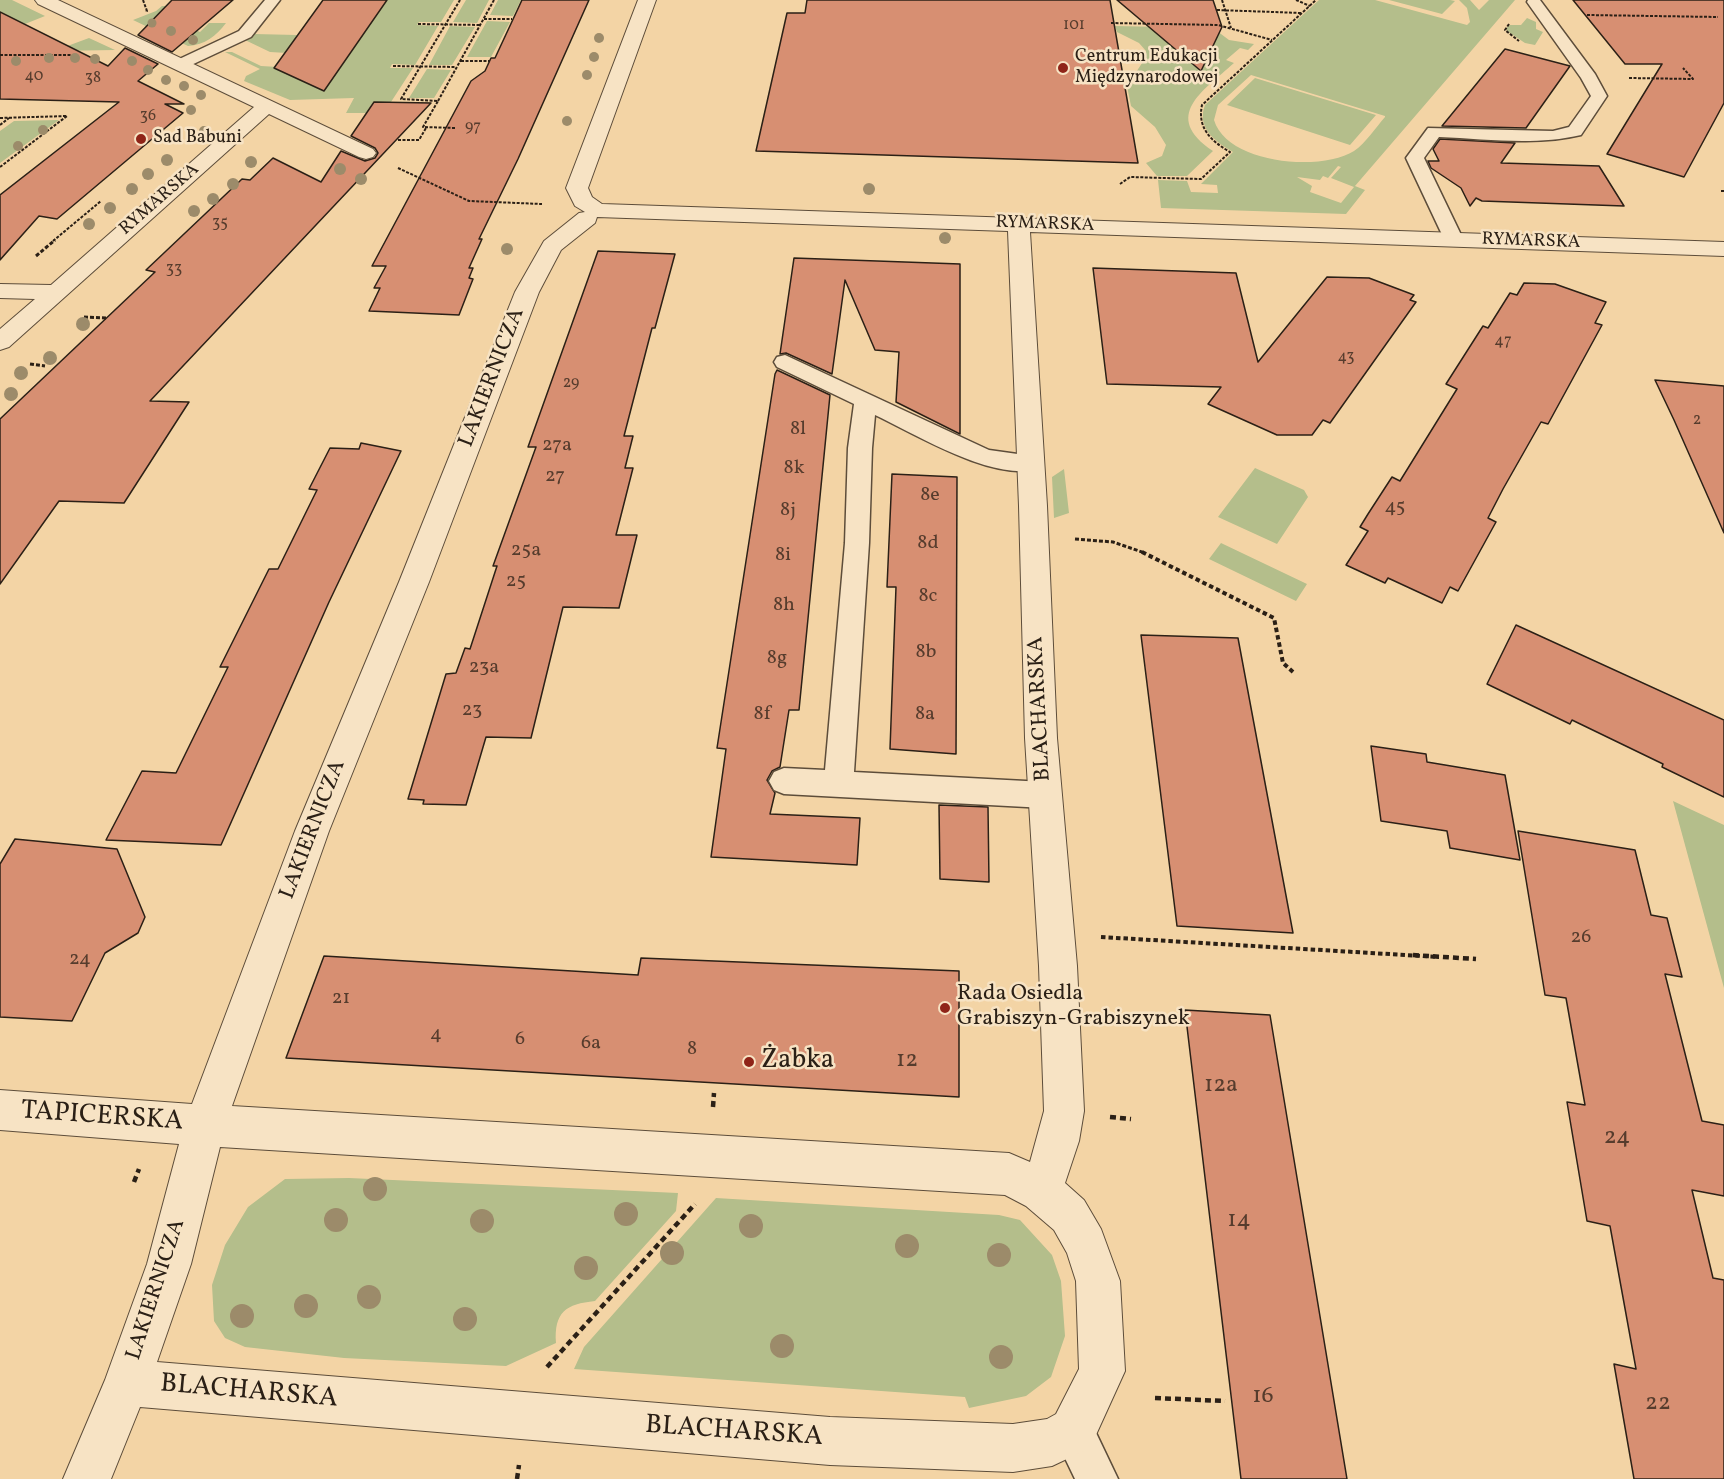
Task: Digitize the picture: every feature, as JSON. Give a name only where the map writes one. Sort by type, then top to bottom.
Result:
[{"type":"street","points":[[44,0],[366,153]]},
{"type":"street","points":[[592,214],[578,188],[647,0]]},
{"type":"street","name":"RYMARSKA","points":[[0,342],[266,107]]},
{"type":"street","name":"RYMARSKA","points":[[592,214],[1019,224],[1453,239],[1719,254]]},
{"type":"street","name":"LAKIERNICZA","points":[[87,1479],[127,1383],[169,1264],[205,1125],[312,831],[414,582],[527,292],[552,246],[592,214]]},
{"type":"street","name":"BLACHARSKA","points":[[1019,224],[1045,795],[1064,1111],[1058,1141],[1041,1191]]},
{"type":"street","points":[[0,291],[54,292]]},
{"type":"street","name":"TAPICERSKA","points":[[0,1110],[205,1125]]},
{"type":"street","points":[[205,1125],[1009,1174],[1041,1191],[1069,1215],[1086,1244],[1098,1281],[1102,1371],[1073,1431]]},
{"type":"street","name":"BLACHARSKA","points":[[127,1383],[830,1441],[1013,1448],[1053,1442],[1073,1431]]},
{"type":"lane","points":[[181,64],[245,34],[273,0]]},
{"type":"lane","points":[[1453,239],[1414,158],[1434,132],[1553,136],[1575,131],[1599,96],[1589,77],[1540,9]]},
{"type":"lane","points":[[785,362],[986,458],[1031,463]]},
{"type":"lane","points":[[839,784],[857,543],[860,448],[866,400]]},
{"type":"lane","points":[[784,781],[1045,795]]},
{"type":"lane","points":[[1073,1431],[1097,1479]]},
{"type":"path","points":[[438,101],[402,99],[460,0]]},
{"type":"path","points":[[455,128],[423,127],[494,0]]},
{"type":"path","points":[[1222,0],[1231,28]]},
{"type":"path","points":[[1296,0],[1310,6]]},
{"type":"path","points":[[1120,184],[1130,177],[1201,179],[1230,152],[1204,131],[1198,116],[1202,105],[1316,0]]},
{"type":"path","points":[[1540,9],[1630,16],[1718,17]]},
{"type":"path","points":[[1217,10],[1302,13]]},
{"type":"path","points":[[1625,11],[1630,16]]},
{"type":"path","points":[[483,19],[512,19]]},
{"type":"path","points":[[1111,23],[1218,25],[1272,40]]},
{"type":"path","points":[[418,24],[480,25]]},
{"type":"path","points":[[0,55],[80,55]]},
{"type":"path","points":[[460,61],[490,61]]},
{"type":"path","points":[[393,66],[456,67]]},
{"type":"path","points":[[1589,77],[1693,79],[1683,68]]},
{"type":"path","points":[[0,118],[67,116],[0,167]]},
{"type":"path","points":[[0,125],[9,118]]},
{"type":"path","points":[[389,164],[469,201],[524,202],[592,214]]},
{"type":"path","points":[[36,256],[107,196]]},
{"type":"path","points":[[1090,540],[1113,542],[1137,549],[1274,618],[1283,663],[1293,672]]},
{"type":"path","points":[[1055,935],[1476,959]]},
{"type":"path","points":[[544,1370],[702,1197]]},
{"type":"path","points":[[1155,1398],[1225,1401]]},
{"type":"green space","points":[[0,0],[12,0],[45,16],[10,30],[0,12]]},
{"type":"green space","points":[[387,0],[454,0],[441,22],[419,22],[417,25],[438,26],[415,65],[392,64],[390,68],[413,68],[391,102],[373,102],[366,113],[346,113],[354,98],[290,100],[244,81],[246,76],[260,69],[225,52],[232,52],[261,66],[278,67]]},
{"type":"green space","points":[[466,0],[489,0],[477,23],[453,22]]},
{"type":"green space","points":[[498,0],[521,0],[513,16],[490,15]]},
{"type":"green space","points":[[1319,0],[1375,0],[1467,25],[1470,22],[1467,8],[1459,0],[1470,0],[1479,10],[1489,0],[1515,0],[1355,186],[1365,190],[1346,214],[1161,208],[1158,180],[1187,181],[1191,192],[1218,193],[1217,185],[1201,184],[1233,152],[1214,139],[1205,127],[1203,113],[1205,105]],"holes":[[[1251,75],[1385,116],[1385,117],[1358,148],[1339,158],[1299,162],[1255,155],[1222,135],[1214,120],[1218,105]],[[1338,166],[1341,167],[1331,178],[1354,187],[1341,203],[1310,192],[1312,186],[1297,177],[1320,180],[1323,176],[1328,178]]]},
{"type":"green space","points":[[1389,0],[1450,0],[1455,1],[1442,14]]},
{"type":"green space","points":[[162,6],[170,6],[172,19],[200,32],[209,23],[226,23],[210,39],[188,46],[133,20],[156,11]]},
{"type":"green space","points":[[1527,18],[1536,22],[1536,29],[1543,32],[1535,45],[1525,43],[1506,28],[1510,25],[1521,25]]},
{"type":"green space","points":[[487,21],[510,22],[491,57],[467,57]]},
{"type":"green space","points":[[450,26],[475,27],[452,65],[429,65]]},
{"type":"green space","points":[[1115,26],[1213,28],[1229,40],[1254,44],[1248,50],[1240,48],[1226,60],[1234,63],[1192,104],[1189,115],[1190,126],[1198,138],[1213,151],[1187,176],[1157,176],[1146,163],[1162,156],[1166,145],[1155,127],[1131,106],[1127,86],[1146,57],[1146,51],[1139,43],[1117,32]]},
{"type":"green space","points":[[254,34],[297,35],[287,53],[270,52],[245,40]]},
{"type":"green space","points":[[89,38],[115,50],[54,51]]},
{"type":"green space","points":[[427,69],[451,70],[434,98],[409,98]]},
{"type":"green space","points":[[1255,78],[1376,115],[1350,145],[1227,105]]},
{"type":"green space","points":[[59,120],[0,163],[0,131],[14,121]]},
{"type":"green space","points":[[1255,468],[1304,490],[1308,497],[1277,544],[1218,517]]},
{"type":"green space","points":[[1064,469],[1069,513],[1054,518],[1052,477]]},
{"type":"green space","points":[[1221,543],[1307,584],[1296,601],[1209,559]]},
{"type":"green space","points":[[1673,801],[1724,825],[1724,988]]},
{"type":"green space","points":[[349,1178],[678,1193],[676,1211],[595,1301],[576,1304],[564,1312],[557,1324],[556,1343],[506,1366],[344,1358],[245,1347],[225,1338],[214,1321],[212,1285],[225,1245],[248,1207],[285,1179]]},
{"type":"green space","points":[[716,1198],[999,1215],[1020,1220],[1052,1255],[1061,1281],[1065,1336],[1051,1377],[1026,1396],[969,1408],[965,1397],[574,1369],[584,1347]]},
{"type":"building","points":[[172,0],[233,0],[172,52],[138,35]]},
{"type":"building","points":[[323,0],[387,0],[324,91],[274,68]]},
{"type":"building","points":[[522,0],[589,0],[518,159],[479,239],[482,239],[469,268],[473,268],[469,278],[473,279],[459,315],[369,311],[380,288],[374,288],[386,266],[372,266],[471,81],[485,71],[491,58],[495,58]]},
{"type":"building","points":[[807,0],[1110,0],[1138,163],[756,151],[787,13],[805,13]]},
{"type":"building","points":[[1117,0],[1213,0],[1222,27],[1201,71]]},
{"type":"building","points":[[1573,0],[1724,0],[1724,103],[1684,177],[1607,154],[1662,64],[1625,64]]},
{"type":"building","points":[[0,12],[108,66],[125,48],[158,64],[138,81],[184,104],[165,104],[183,113],[57,219],[39,216],[0,260],[0,195],[119,102],[0,99]]},
{"type":"building","points":[[1505,49],[1570,66],[1526,128],[1442,126]]},
{"type":"building","points":[[374,102],[431,103],[150,401],[189,402],[124,503],[59,501],[0,584],[0,419],[155,272],[146,270],[242,179],[250,180],[273,158],[321,182],[341,151],[365,161],[375,158],[378,153],[375,148],[351,136]]},
{"type":"building","points":[[1440,139],[1515,143],[1501,163],[1599,166],[1624,206],[1482,201],[1476,198],[1470,206],[1461,188],[1431,168],[1428,161],[1439,161],[1433,149]]},
{"type":"building","points":[[598,251],[675,254],[655,328],[652,328],[624,436],[633,436],[625,468],[633,468],[616,535],[637,535],[619,608],[563,607],[531,738],[486,737],[466,805],[423,804],[424,800],[408,799],[446,674],[456,673],[465,648],[470,649],[497,566],[493,566],[536,447],[528,447]]},
{"type":"building","points":[[794,258],[960,264],[960,434],[896,402],[899,352],[875,350],[845,280],[832,374],[786,353],[780,354]]},
{"type":"building","points":[[1093,268],[1236,273],[1258,362],[1327,277],[1369,278],[1414,295],[1410,300],[1416,302],[1330,423],[1323,420],[1312,435],[1277,435],[1208,404],[1221,387],[1107,384]]},
{"type":"building","points":[[1524,283],[1555,284],[1606,302],[1595,323],[1602,325],[1548,424],[1541,422],[1503,489],[1488,518],[1496,522],[1458,591],[1450,587],[1442,603],[1388,578],[1385,583],[1346,565],[1368,531],[1360,527],[1368,514],[1392,477],[1400,481],[1457,389],[1446,384],[1483,326],[1488,328],[1510,293],[1517,295]]},
{"type":"building","points":[[777,370],[830,395],[799,710],[789,710],[780,767],[772,771],[767,780],[775,793],[770,814],[860,818],[857,865],[711,857],[726,749],[717,748]]},
{"type":"building","points":[[1655,380],[1724,386],[1724,533],[1674,420]]},
{"type":"building","points":[[361,443],[401,451],[329,602],[221,845],[106,840],[142,771],[176,773],[228,667],[220,667],[269,569],[278,569],[317,490],[309,489],[330,448],[359,449]]},
{"type":"building","points":[[892,474],[957,477],[956,754],[890,749],[896,587],[887,587]]},
{"type":"building","points":[[1516,625],[1724,720],[1724,797],[1662,767],[1663,764],[1572,720],[1570,724],[1487,684]]},
{"type":"building","points":[[1141,635],[1238,638],[1293,933],[1177,926]]},
{"type":"building","points":[[1371,746],[1426,754],[1427,762],[1505,775],[1520,860],[1450,848],[1447,831],[1381,821]]},
{"type":"building","points":[[939,805],[988,807],[989,882],[940,879]]},
{"type":"building","points":[[1518,831],[1635,850],[1651,915],[1667,918],[1682,977],[1665,974],[1702,1121],[1724,1125],[1724,1196],[1692,1190],[1713,1278],[1724,1280],[1724,1479],[1634,1479],[1614,1364],[1636,1369],[1610,1226],[1587,1221],[1567,1102],[1585,1105],[1566,998],[1545,995]]},
{"type":"building","points":[[15,839],[117,849],[145,917],[138,933],[105,953],[72,1021],[0,1017],[0,864]]},
{"type":"building","points":[[324,956],[638,975],[641,958],[959,971],[959,1097],[286,1058]]},
{"type":"building","points":[[1185,1010],[1270,1015],[1347,1479],[1241,1479]]},
{"type":"place","name":"Centrum Edukacji Międzynarodowej","points":[[1063,68]]},
{"type":"place","name":"Sad Babuni","points":[[141,139]]},
{"type":"place","name":"Rada Osiedla Grabiszyn-Grabiszynek","points":[[945,1008]]},
{"type":"place","name":"Żabka","points":[[749,1062]]}]
